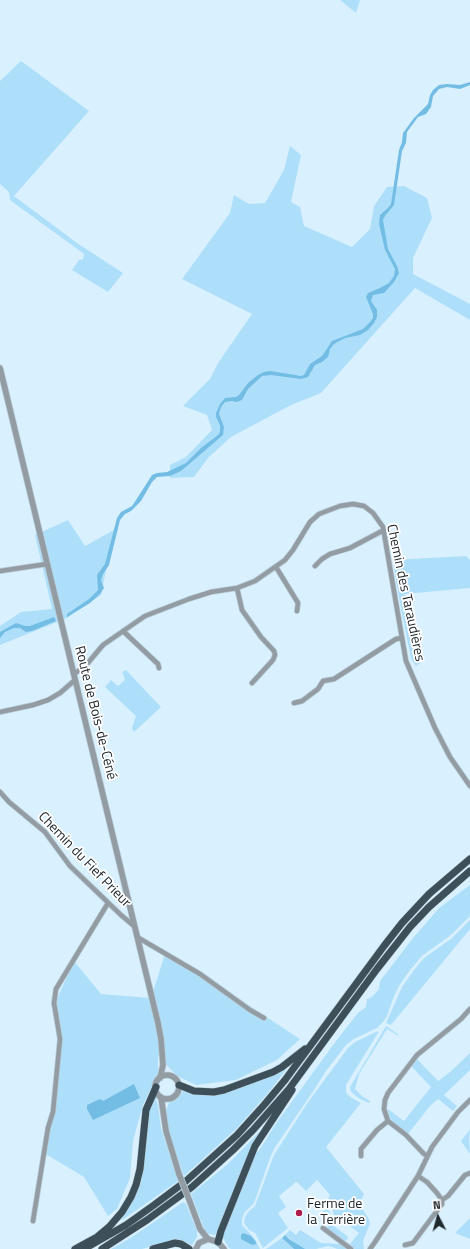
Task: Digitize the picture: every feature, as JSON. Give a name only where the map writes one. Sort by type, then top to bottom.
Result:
[{"type":"highway","points":[[84,1249],[140,1215],[186,1181],[237,1135],[285,1080],[402,923],[429,894],[470,860]]},
{"type":"highway","points":[[102,1249],[147,1220],[192,1187],[248,1135],[271,1110],[312,1058],[377,969],[410,927],[470,871]]},
{"type":"highway","points":[[179,1085],[194,1092],[224,1090],[274,1072],[313,1043]]},
{"type":"highway","points":[[218,1242],[255,1146],[286,1101],[312,1058]]},
{"type":"highway","points":[[75,1249],[97,1237],[109,1227],[120,1215],[131,1197],[136,1186],[140,1169],[146,1110],[156,1088]]},
{"type":"highway","points":[[153,1249],[175,1243],[181,1244],[189,1249]]},
{"type":"street","name":"Route de Bois-de-Céné","points":[[0,368],[158,1024],[163,1065]]},
{"type":"street","name":"Chemin des Taraudières","points":[[73,673],[77,672],[87,664],[104,645],[145,616],[211,592],[237,588],[255,581],[289,556],[314,517],[319,514],[340,506],[353,504],[364,506],[373,513],[381,523],[384,530],[406,660],[435,728],[450,756],[470,786]]},
{"type":"street","points":[[315,566],[330,554],[350,548],[384,530]]},
{"type":"street","points":[[0,571],[47,564]]},
{"type":"street","points":[[276,567],[298,603],[297,611]]},
{"type":"street","points":[[237,588],[242,610],[261,637],[274,651],[275,655],[273,660],[252,683]]},
{"type":"street","points":[[123,631],[158,664],[159,668]]},
{"type":"street","points":[[294,703],[302,701],[318,689],[323,681],[334,679],[396,640],[402,638]]},
{"type":"street","points":[[0,712],[33,705],[48,700],[60,693],[75,680]]},
{"type":"street","name":"Chemin du Fief Prieur","points":[[0,792],[9,802],[45,832],[70,866],[134,926]]},
{"type":"street","points":[[33,1221],[48,1128],[53,1112],[60,1039],[54,1003],[56,989],[108,903]]},
{"type":"street","points":[[137,937],[200,974],[250,1010],[264,1018]]},
{"type":"street","points":[[427,1156],[388,1120],[384,1106],[385,1100],[388,1093],[417,1055],[461,1019],[470,1009]]},
{"type":"street","points":[[160,1097],[167,1099],[173,1097],[178,1092],[179,1085],[175,1079],[169,1076],[163,1065]]},
{"type":"street","points":[[163,1065],[160,1078],[156,1084],[156,1091],[160,1097],[168,1138],[179,1174],[200,1229],[208,1239],[218,1242],[224,1249]]},
{"type":"street","points":[[160,1078],[169,1076]]},
{"type":"street","points":[[163,1112],[170,1098]]},
{"type":"street","points":[[370,1249],[418,1176],[427,1156],[436,1142],[458,1112],[470,1100]]},
{"type":"street","points":[[361,1156],[361,1149],[377,1130],[388,1120]]},
{"type":"street","points":[[442,1200],[448,1196],[465,1175],[470,1173]]},
{"type":"street","points":[[405,1245],[413,1243],[442,1204],[442,1200],[437,1193],[427,1182],[418,1176]]},
{"type":"street","points":[[323,1228],[351,1249]]},
{"type":"street","points":[[200,1229],[200,1243]]},
{"type":"street","points":[[196,1249],[200,1243],[208,1239]]},
{"type":"shaded area","points":[[340,0],[360,0],[356,13]]},
{"type":"shaded area","points":[[21,61],[89,111],[14,196],[77,243],[123,273],[108,292],[72,270],[79,260],[83,259],[84,254],[10,200],[9,192],[0,184],[0,81]]},
{"type":"shaded area","points":[[470,82],[470,85],[460,89],[447,87],[439,89],[433,96],[431,107],[426,114],[418,117],[407,132],[406,143],[402,151],[394,205],[383,220],[388,249],[399,273],[394,282],[384,293],[373,295],[371,301],[377,310],[377,317],[374,323],[368,330],[360,335],[345,338],[334,344],[330,349],[328,357],[315,365],[308,377],[301,379],[271,375],[262,376],[248,389],[242,400],[237,402],[225,402],[221,407],[219,414],[224,427],[223,435],[181,471],[170,476],[157,477],[152,482],[141,501],[120,520],[109,565],[101,580],[104,588],[90,603],[67,617],[67,614],[89,599],[98,590],[97,575],[105,564],[117,518],[121,512],[132,506],[152,475],[167,472],[186,463],[201,448],[218,435],[220,432],[220,425],[216,417],[216,413],[220,404],[225,398],[236,397],[239,395],[248,383],[264,372],[270,371],[301,376],[304,375],[310,364],[322,356],[332,341],[363,329],[370,322],[373,318],[373,314],[366,297],[368,293],[389,283],[394,276],[395,269],[385,250],[379,224],[380,215],[391,204],[403,133],[414,118],[428,104],[430,95],[439,85],[460,85]]},
{"type":"shaded area","points":[[290,146],[301,155],[291,202],[300,207],[304,226],[352,247],[370,229],[374,206],[387,187],[404,186],[427,198],[432,218],[413,258],[413,274],[470,304],[470,320],[415,288],[321,393],[291,405],[231,437],[209,457],[194,477],[170,478],[170,465],[186,457],[212,430],[207,415],[183,406],[210,379],[218,363],[252,314],[182,279],[230,213],[234,195],[249,204],[265,203],[284,170]]},
{"type":"shaded area","points":[[68,520],[85,546],[114,530],[101,595],[67,618],[0,645],[0,626],[21,612],[52,609],[35,535]]},
{"type":"shaded area","points":[[466,556],[470,560],[470,588],[405,594],[404,601],[420,663],[416,666],[411,659],[393,560]]},
{"type":"shaded area","points":[[54,617],[56,621],[32,631],[26,632],[20,628],[14,628],[5,632],[0,638],[0,632],[16,623],[30,626]]},
{"type":"shaded area","points":[[126,670],[161,707],[134,732],[132,728],[136,716],[105,687],[111,680],[118,686],[125,680],[122,672]]},
{"type":"shaded area","points":[[470,885],[470,916],[451,935],[422,956],[410,970],[399,986],[387,1016],[383,1022],[377,1028],[354,1039],[346,1045],[326,1071],[274,1149],[254,1203],[244,1213],[242,1219],[242,1225],[255,1239],[260,1249],[229,1248],[223,1238],[222,1233],[254,1156],[339,1037],[358,1013],[366,1007],[367,999],[372,997],[379,989],[380,981],[413,938],[439,908]]},
{"type":"shaded area","points":[[470,920],[470,929],[391,1025],[386,1023],[402,987],[414,970],[424,958],[452,938]]},
{"type":"shaded area","points":[[166,951],[300,1039],[277,1060],[236,1080],[196,1085],[177,1076],[158,1056],[158,1074],[143,1105],[133,1141],[130,1178],[117,1209],[108,1216],[84,1177],[44,1153],[61,1052],[56,1001],[74,961],[101,994],[151,998]]},
{"type":"shaded area","points":[[386,1026],[399,1035],[387,1029],[359,1074],[355,1089],[370,1101],[369,1103],[360,1099],[351,1092],[350,1087]]},
{"type":"shaded area","points":[[378,1031],[346,1085],[347,1094],[361,1103],[326,1147],[364,1194],[361,1200],[361,1207],[369,1219],[370,1224],[363,1241],[364,1249],[355,1249],[350,1244],[359,1233],[338,1217],[334,1216],[332,1207],[328,1201],[330,1195],[317,1180],[306,1191],[296,1182],[279,1196],[286,1207],[278,1213],[288,1228],[263,1248],[255,1233],[249,1230],[244,1223],[248,1212],[255,1206],[274,1155],[308,1102],[348,1048],[355,1042]]},
{"type":"shaded area","points":[[470,1053],[470,1070],[444,1095],[457,1106],[453,1111],[438,1099],[430,1106],[408,1134],[394,1123],[389,1116],[388,1109],[404,1121],[431,1087],[411,1066],[417,1059],[438,1081],[449,1073]]},
{"type":"shaded area","points":[[291,1063],[269,1092],[236,1129],[184,1176],[170,1138],[165,1112],[169,1103],[177,1099],[183,1091],[201,1094],[219,1093]]},
{"type":"shaded area","points":[[134,1084],[140,1098],[93,1120],[87,1109],[87,1105],[100,1099],[103,1101]]},
{"type":"shaded area","points":[[155,1095],[161,1128],[178,1181],[121,1221],[141,1183],[145,1157],[146,1122],[151,1102]]},
{"type":"shaded area","points":[[264,1127],[254,1141],[217,1232],[215,1235],[209,1234],[205,1231],[191,1194],[229,1163]]},
{"type":"shaded area","points":[[470,1129],[469,1138],[470,1154],[461,1141]]},
{"type":"shaded area","points":[[183,1202],[186,1204],[197,1231],[197,1237],[192,1245],[182,1241],[167,1242],[142,1249],[111,1249],[132,1237]]},
{"type":"shaded area","points":[[328,1208],[330,1213],[326,1221],[321,1213]]},
{"type":"shaded area","points":[[470,1218],[470,1239],[455,1233]]},
{"type":"shaded area","points":[[331,1224],[347,1236],[347,1240],[345,1241],[327,1228],[328,1225]]},
{"type":"shaded area","points":[[290,1230],[296,1235],[300,1230],[321,1243],[342,1244],[348,1249],[337,1249],[328,1246],[316,1249],[303,1249],[285,1235]]},
{"type":"shaded area","points":[[243,1233],[251,1236],[256,1244],[252,1245],[241,1239],[241,1235]]},
{"type":"shaded area","points":[[285,1235],[305,1249],[294,1249],[282,1238]]},
{"type":"shaded area","points":[[282,1238],[294,1249],[266,1249]]},
{"type":"place","name":"Ferme de la Terrière","points":[[299,1213]]}]
